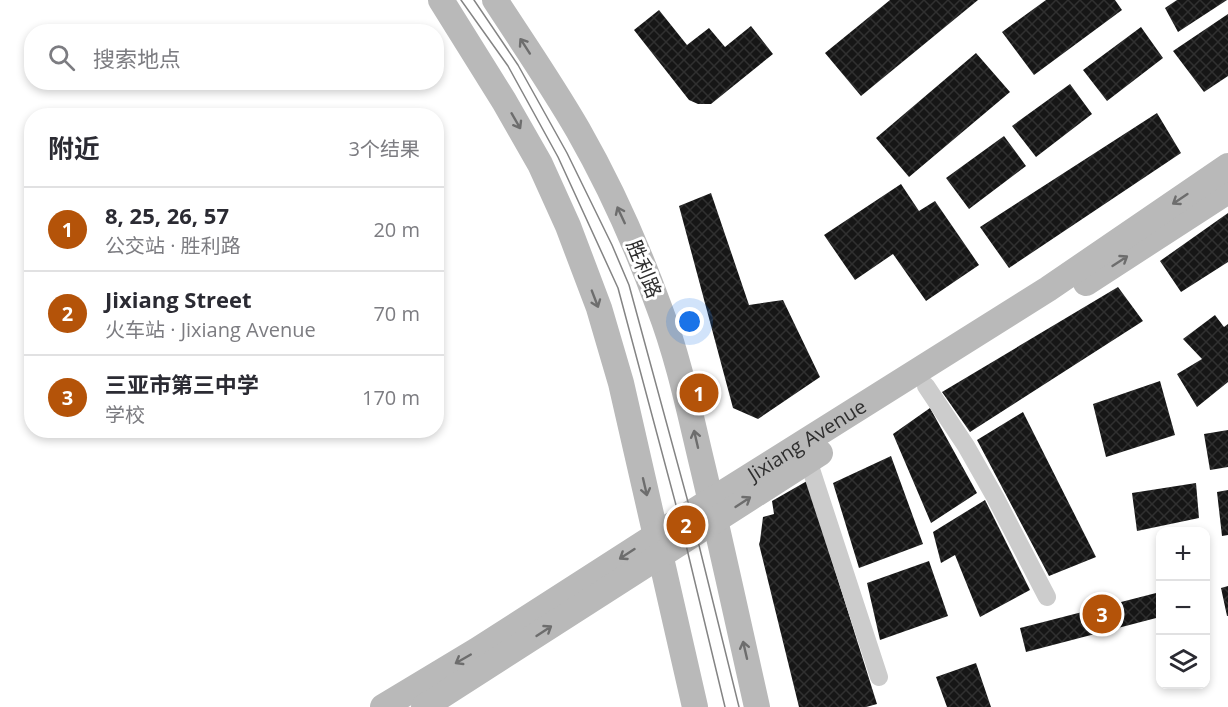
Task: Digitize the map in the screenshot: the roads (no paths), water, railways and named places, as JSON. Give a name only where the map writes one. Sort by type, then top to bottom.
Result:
[{"type":"main road","points":[[441,0],[540,164],[568,226],[599,308],[618,372],[695,707]]},
{"type":"main road","name":"胜利路","points":[[495,0],[578,130],[633,240],[660,308],[679,368],[757,707]]},
{"type":"main road","name":"Jixiang Avenue","points":[[424,707],[658,546],[1048,289],[1228,166]]},
{"type":"main road","name":"Jixiang Avenue","points":[[713,511],[808,460],[1228,191]]},
{"type":"main road","name":"Jixiang Avenue","points":[[383,707],[658,546]]},
{"type":"street","points":[[926,386],[966,446],[1047,597]]},
{"type":"street","points":[[808,460],[879,677]]},
{"type":"tram line","points":[[461,0],[508,66],[558,157],[618,288],[680,520],[725,707]]},
{"type":"tram line","points":[[474,0],[518,65],[567,153],[629,285],[691,513],[739,707]]},
{"type":"place","name":"8, 25, 26, 57","points":[[699,393]]},
{"type":"place","name":"Jixiang Street","points":[[686,525]]},
{"type":"place","name":"三亚市第三中学","points":[[1102,614]]}]
